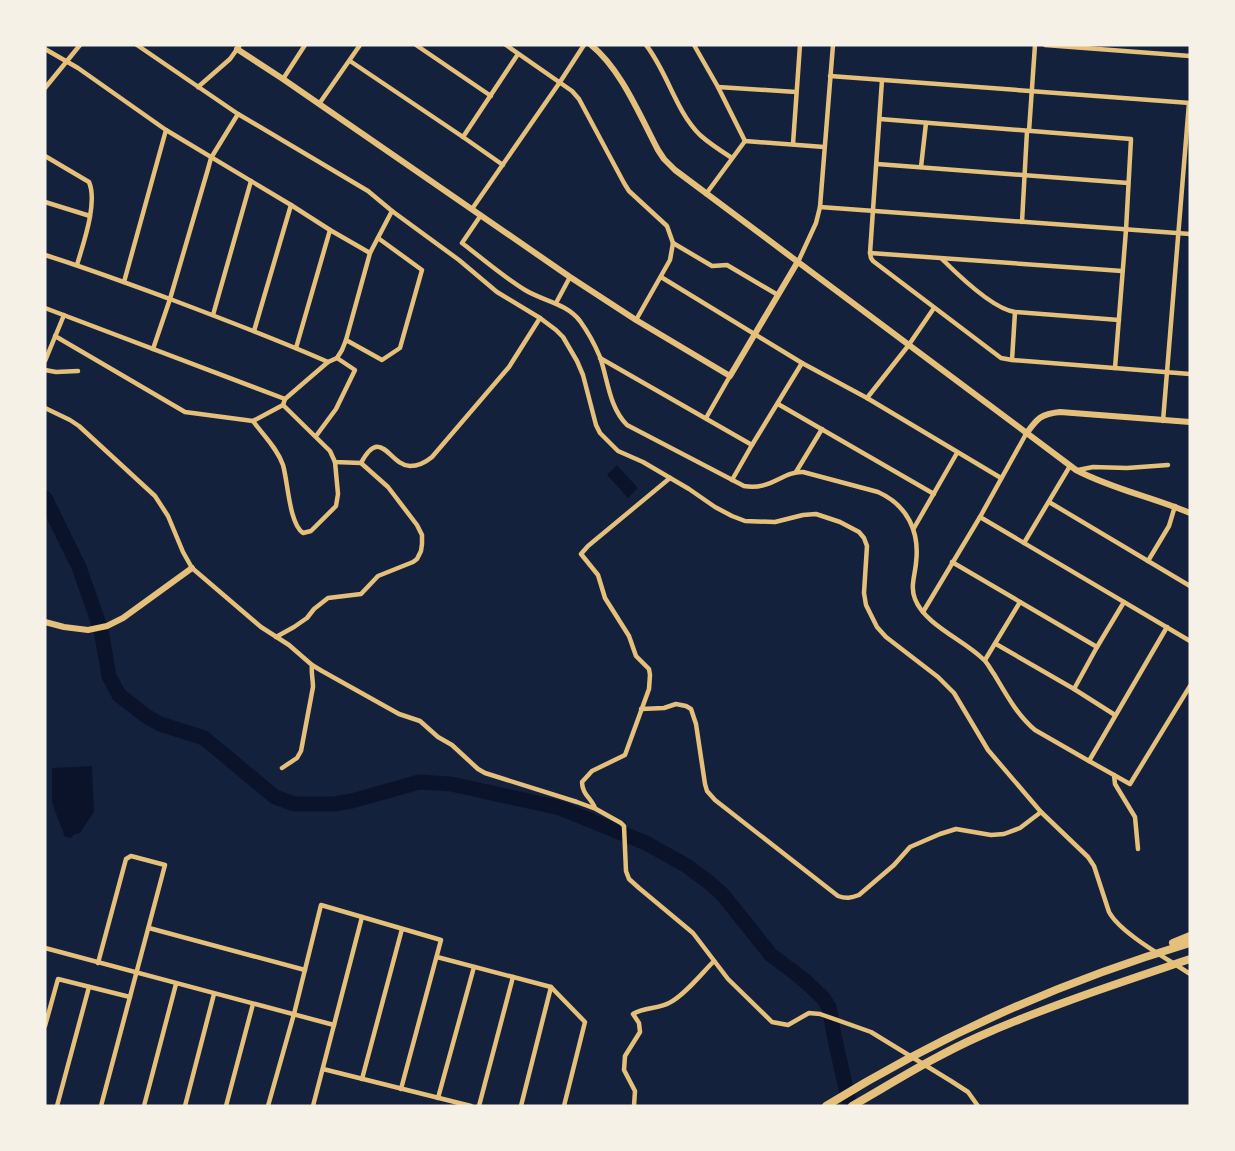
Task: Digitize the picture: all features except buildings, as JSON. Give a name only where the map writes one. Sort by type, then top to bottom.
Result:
[{"type":"highway","points":[[826,1106],[967,1028],[1190,936]]},
{"type":"highway","points":[[1087,979],[1190,943]]},
{"type":"highway","points":[[852,1106],[931,1060],[979,1037],[1092,992],[1190,959]]},
{"type":"street","points":[[45,88],[80,45]]},
{"type":"street","points":[[137,45],[238,114],[368,191],[458,259],[497,292],[540,318],[562,336],[577,361],[596,425],[600,433],[618,450],[670,478],[715,507],[745,521],[775,522],[816,514],[840,522],[858,532],[864,538],[867,546],[864,593],[866,605],[877,627],[954,693],[988,750],[1041,812],[1088,857],[1094,866],[1112,919],[1125,931],[1190,974]]},
{"type":"street","points":[[283,79],[305,45]]},
{"type":"street","points":[[319,105],[360,45]]},
{"type":"street","points":[[417,45],[491,96]]},
{"type":"street","points":[[506,45],[560,82],[576,96],[629,191],[667,226],[673,243],[671,257],[636,320]]},
{"type":"street","points":[[472,209],[584,45]]},
{"type":"street","points":[[591,45],[605,57],[618,75],[664,159],[675,170],[1073,468],[1092,479],[1190,513]]},
{"type":"street","points":[[646,45],[691,124],[708,142],[732,158]]},
{"type":"street","points":[[694,45],[745,141]]},
{"type":"street","points":[[793,144],[800,45]]},
{"type":"street","points":[[706,418],[797,263],[816,223],[820,207],[833,45]]},
{"type":"street","points":[[1022,222],[1035,45]]},
{"type":"street","points":[[1045,45],[1190,56]]},
{"type":"street","points":[[198,87],[230,59],[237,47],[570,277],[636,320],[730,376]]},
{"type":"street","points":[[45,50],[67,61],[166,130],[370,253]]},
{"type":"street","points":[[463,137],[518,54]]},
{"type":"street","points":[[350,61],[502,165]]},
{"type":"street","points":[[830,76],[1189,103],[1163,421]]},
{"type":"street","points":[[882,80],[870,253],[873,261],[1001,358],[1190,374]]},
{"type":"street","points":[[718,87],[796,92]]},
{"type":"street","points":[[153,349],[211,158],[238,114]]},
{"type":"street","points":[[880,119],[1131,139],[1114,368]]},
{"type":"street","points":[[921,167],[926,123]]},
{"type":"street","points":[[124,282],[166,130]]},
{"type":"street","points":[[706,194],[745,141]]},
{"type":"street","points":[[745,141],[824,147]]},
{"type":"street","points":[[45,156],[89,182],[91,186],[90,216],[77,265]]},
{"type":"street","points":[[877,164],[1128,183]]},
{"type":"street","points":[[213,315],[251,181]]},
{"type":"street","points":[[45,202],[90,216]]},
{"type":"street","points":[[254,331],[291,205]]},
{"type":"street","points":[[820,207],[1190,234]]},
{"type":"street","points":[[55,336],[185,412],[253,421],[284,402],[328,362],[337,358],[346,340],[370,253],[392,211]]},
{"type":"street","points":[[481,215],[462,243],[495,270],[525,290],[556,303],[578,318],[600,357],[614,404],[621,419],[627,425],[744,486],[752,487],[776,482],[796,472],[822,429]]},
{"type":"street","points":[[296,348],[330,230]]},
{"type":"street","points":[[346,340],[382,360],[400,348],[422,270],[378,238]]},
{"type":"street","points":[[673,243],[712,266],[727,265],[778,296]]},
{"type":"street","points":[[870,253],[1122,271]]},
{"type":"street","points":[[45,255],[213,315],[328,362]]},
{"type":"street","points":[[942,258],[960,277],[1004,310],[1119,320]]},
{"type":"street","points":[[556,303],[570,277]]},
{"type":"street","points":[[661,277],[802,363],[867,398],[1001,478]]},
{"type":"street","points":[[45,308],[284,402],[330,451],[335,462],[338,494],[336,506],[311,531],[303,533],[296,525],[282,464],[253,421]]},
{"type":"street","points":[[867,398],[908,346],[934,308]]},
{"type":"street","points":[[1012,360],[1015,312]]},
{"type":"street","points":[[45,361],[64,315]]},
{"type":"street","points":[[361,463],[368,451],[375,447],[386,449],[403,465],[423,464],[432,457],[508,367],[540,318]]},
{"type":"street","points":[[600,357],[752,445]]},
{"type":"street","points":[[316,436],[336,409],[355,370],[337,358]]},
{"type":"street","points":[[732,480],[802,363]]},
{"type":"street","points":[[45,370],[78,371]]},
{"type":"street","points":[[778,404],[934,494]]},
{"type":"street","points":[[45,408],[80,426],[155,496],[168,516],[192,568],[261,627],[289,645],[312,665],[399,714],[420,721],[438,737],[452,745],[478,769],[596,809],[621,823],[624,826],[629,879],[693,933],[728,979],[772,1022],[788,1025],[809,1013],[820,1014],[872,1032],[968,1092],[978,1106]]},
{"type":"street","points":[[923,612],[1026,434],[1042,415],[1060,412],[1190,422]]},
{"type":"street","points":[[914,528],[957,453]]},
{"type":"street","points":[[276,637],[307,618],[328,597],[361,594],[378,576],[413,562],[421,551],[422,535],[417,525],[388,488],[361,463],[335,462]]},
{"type":"street","points":[[1073,468],[1168,465]]},
{"type":"street","points":[[1024,543],[1073,468]]},
{"type":"street","points":[[796,472],[878,492],[889,496],[896,502],[914,528],[917,549],[912,591],[923,612],[985,660],[1023,720],[1035,730],[1130,784],[1190,686]]},
{"type":"street","points":[[596,809],[583,792],[582,782],[591,771],[625,755],[650,685],[649,669],[636,656],[629,636],[605,598],[598,574],[581,554],[670,478]]},
{"type":"street","points":[[1049,502],[1190,586]]},
{"type":"street","points":[[1148,561],[1169,526],[1175,506]]},
{"type":"street","points":[[980,517],[1190,641]]},
{"type":"street","points":[[952,562],[1097,647]]},
{"type":"street","points":[[45,622],[88,630],[114,624],[192,568]]},
{"type":"street","points":[[985,660],[1020,602]]},
{"type":"street","points":[[1074,689],[1124,602]]},
{"type":"street","points":[[1089,761],[1167,627]]},
{"type":"street","points":[[996,644],[1115,715]]},
{"type":"street","points":[[282,768],[297,758],[301,752],[313,687],[312,665]]},
{"type":"street","points":[[641,709],[664,708],[676,704],[691,709],[696,724],[707,791],[715,800],[794,863],[843,898],[853,898],[859,895],[894,865],[910,847],[956,829],[991,835],[1004,834],[1020,828],[1041,812]]},
{"type":"street","points":[[1114,775],[1115,784],[1135,817],[1138,849]]},
{"type":"street","points":[[98,963],[126,859],[131,856],[165,865],[101,1106]]},
{"type":"street","points":[[268,1106],[321,905],[441,940],[401,1089]]},
{"type":"street","points":[[313,1106],[362,917]]},
{"type":"street","points":[[149,928],[305,970]]},
{"type":"street","points":[[362,1079],[402,929]]},
{"type":"street","points":[[45,948],[334,1025]]},
{"type":"street","points":[[437,957],[551,987],[585,1022],[564,1106]]},
{"type":"street","points":[[634,1106],[635,1091],[624,1070],[625,1056],[640,1032],[639,1023],[633,1014],[669,1004],[714,961]]},
{"type":"street","points":[[438,1098],[474,967]]},
{"type":"street","points":[[479,1106],[513,977]]},
{"type":"street","points":[[45,1026],[58,979],[130,997]]},
{"type":"street","points":[[144,1106],[176,984]]},
{"type":"street","points":[[57,1106],[89,987]]},
{"type":"street","points":[[521,1106],[551,987]]},
{"type":"street","points":[[185,1106],[214,994]]},
{"type":"street","points":[[226,1106],[253,1004]]},
{"type":"street","points":[[323,1069],[471,1106]]},
{"type":"water","points":[[617,465],[638,488],[628,498],[607,475]]},
{"type":"water","points":[[92,766],[94,812],[80,833],[73,835],[72,838],[65,837],[52,803],[52,768]]},
{"type":"waterway","points":[[45,498],[79,567],[101,630],[109,676],[119,695],[146,716],[160,724],[204,738],[275,797],[294,804],[334,804],[352,801],[419,782],[451,784],[560,808],[646,843],[687,866],[711,884],[723,895],[771,955],[803,979],[823,998],[829,1007],[850,1106]]}]
